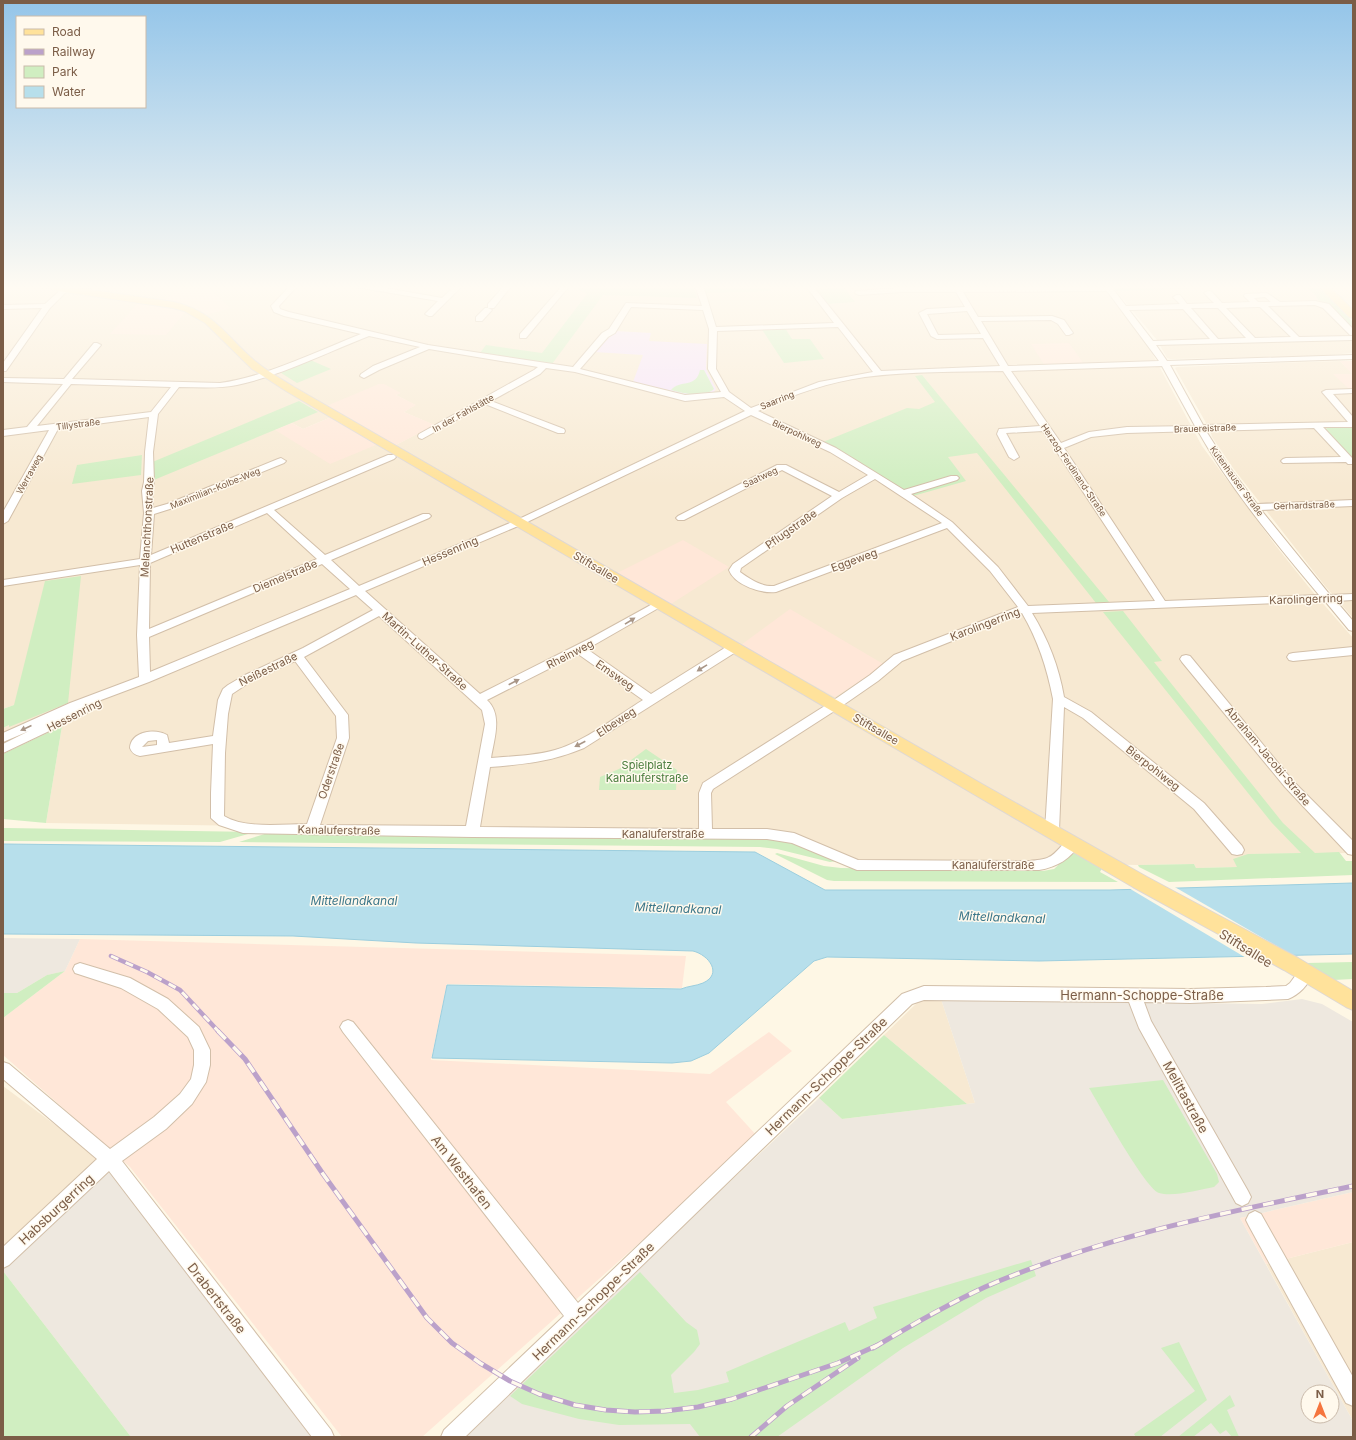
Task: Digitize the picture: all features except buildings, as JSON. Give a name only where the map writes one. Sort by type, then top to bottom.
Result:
[{"type":"main road","name":"Stiftsallee","points":[[239,352],[266,374],[658,604],[1073,842],[1293,971],[1353,1001]]},
{"type":"main road","name":"Stiftsallee","points":[[1293,971],[1353,1012]]},
{"type":"street","points":[[3,369],[15,352]]},
{"type":"street","points":[[29,430],[92,352]]},
{"type":"street","points":[[3,380],[228,384],[266,374],[321,352]]},
{"type":"street","points":[[364,376],[376,368],[415,352]]},
{"type":"street","points":[[462,352],[575,370],[685,398],[726,394]]},
{"type":"street","points":[[575,370],[590,352]]},
{"type":"street","name":"Bierpohlweg","points":[[712,352],[712,369],[726,394],[750,411],[833,450],[905,493],[949,524],[994,569],[1020,601],[1039,633],[1055,678],[1059,699],[1052,831]]},
{"type":"street","points":[[861,352],[878,373]]},
{"type":"street","name":"Herzog-Ferdinand-Straße","points":[[996,352],[1162,604]]},
{"type":"street","name":"Kutenhauser Straße","points":[[1157,352],[1222,464],[1327,598],[1353,628]]},
{"type":"street","points":[[3,356],[12,356]]},
{"type":"street","name":"Saarring","points":[[750,411],[810,387],[857,376],[878,373],[1353,357]]},
{"type":"street","name":"In der Fahlstätte","points":[[422,436],[537,372],[544,365]]},
{"type":"street","points":[[154,414],[177,384]]},
{"type":"street","points":[[1353,391],[1326,392],[1353,423]]},
{"type":"street","points":[[484,401],[560,431]]},
{"type":"street","name":"Hessenring","points":[[3,738],[74,706],[144,679],[520,522],[750,411]]},
{"type":"street","name":"Tillystraße","points":[[3,433],[154,414]]},
{"type":"street","name":"Melanchthonstraße","points":[[144,679],[143,635],[145,561],[149,512],[147,491],[150,482],[150,452],[154,414]]},
{"type":"street","name":"Brauereistraße","points":[[1059,447],[1089,435],[1107,432],[1353,423]]},
{"type":"street","points":[[1316,425],[1350,462]]},
{"type":"street","name":"Werraweg","points":[[3,521],[55,427]]},
{"type":"street","points":[[1014,457],[1001,434],[1002,431],[1046,428]]},
{"type":"street","name":"Huttenstraße","points":[[3,583],[145,561],[391,458]]},
{"type":"street","name":"Maximilian-Kolbe-Weg","points":[[149,512],[170,506],[281,461]]},
{"type":"street","points":[[1286,461],[1350,462]]},
{"type":"street","name":"Saatweg","points":[[681,518],[750,481],[777,468],[783,467],[839,496]]},
{"type":"street","name":"Pflugstraße","points":[[758,587],[735,573],[735,568],[839,496],[875,474]]},
{"type":"street","points":[[905,493],[954,478]]},
{"type":"street","name":"Gerhardstraße","points":[[1255,507],[1353,503]]},
{"type":"street","name":"Martin-Luther-Straße","points":[[268,509],[325,559],[447,672],[480,699],[488,708],[491,724],[472,832]]},
{"type":"street","name":"Diemelstraße","points":[[143,635],[426,516]]},
{"type":"street","name":"Eggeweg","points":[[758,587],[776,589],[949,524]]},
{"type":"street","name":"Karolingerring","points":[[706,834],[705,793],[708,786],[835,705],[874,678],[898,658],[1025,609],[1353,597]]},
{"type":"street","name":"Rheinweg","points":[[480,699],[621,627],[658,604]]},
{"type":"street","name":"Neißestraße","points":[[238,828],[226,824],[218,818],[216,805],[220,739],[224,698],[227,692],[233,687],[297,656],[380,611]]},
{"type":"street","name":"Elbeweg","points":[[485,763],[534,760],[558,754],[580,745],[735,647]]},
{"type":"street","name":"Emsweg","points":[[579,649],[651,700]]},
{"type":"street","points":[[1293,657],[1353,651]]},
{"type":"street","name":"Oderstraße","points":[[297,656],[342,715],[343,738],[312,829]]},
{"type":"street","name":"Abraham-Jacobi-Straße","points":[[1186,659],[1289,784],[1353,850]]},
{"type":"street","name":"Hessenring","points":[[3,749],[41,732],[144,679]]},
{"type":"street","name":"Bierpohlweg","points":[[1059,699],[1087,715],[1188,796],[1199,806],[1236,850]]},
{"type":"street","points":[[163,748],[220,739]]},
{"type":"street","name":"Kanaluferstraße","points":[[238,828],[472,832],[767,834],[782,835],[794,838],[857,865],[1030,866],[1050,864],[1058,860],[1073,842]]},
{"type":"street","points":[[80,969],[125,983],[163,1004],[194,1032],[202,1050],[202,1065],[198,1082],[186,1099],[160,1123],[110,1159]]},
{"type":"street","name":"Hermann-Schoppe-Straße","points":[[451,1437],[907,999],[915,994],[1266,994],[1288,992],[1295,988],[1293,971]]},
{"type":"street","name":"Melittastraße","points":[[1134,995],[1144,1023],[1242,1197]]},
{"type":"street","name":"Am Westhafen","points":[[348,1027],[577,1317]]},
{"type":"street","name":"Drabertstraße","points":[[3,1069],[110,1159],[324,1437]]},
{"type":"street","name":"Habsburgerring","points":[[3,1259],[110,1159]]},
{"type":"street","points":[[1255,1220],[1353,1396]]},
{"type":"shaded area","points":[[3,352],[1151,352],[1202,446],[1276,546],[1312,591],[1353,638],[1353,853],[1248,854],[1238,867],[1196,868],[1194,864],[1138,865],[855,860],[796,834],[776,830],[547,830],[46,823],[62,726],[62,709],[3,734],[3,728],[9,725],[14,705],[3,709]],"holes":[[[379,384],[400,393],[396,395],[415,405],[404,412],[434,425],[392,447],[383,442],[275,430],[292,423],[303,429],[336,415]]]},
{"type":"shaded area","points":[[597,352],[707,352],[706,369],[716,389],[713,393],[693,396],[633,382],[643,355]]},
{"type":"shaded area","points":[[1036,352],[1076,352],[1084,364],[1045,366]]},
{"type":"shaded area","points":[[1164,352],[1353,352],[1318,356],[1167,358]]},
{"type":"shaded area","points":[[1340,361],[1353,374],[1334,374],[1353,389],[1353,618],[1325,586],[1233,468],[1212,437],[1210,430],[1175,368]]},
{"type":"shaded area","points":[[1340,361],[1353,361],[1353,389],[1349,389],[1333,374],[1352,374]]},
{"type":"shaded area","points":[[379,384],[384,384],[401,393],[396,395],[416,405],[404,412],[435,425],[392,447],[383,442],[330,464],[275,430],[292,423],[303,429],[336,415],[324,407]]},
{"type":"shaded area","points":[[683,540],[729,567],[671,604],[617,573]]},
{"type":"shaded area","points":[[790,609],[885,665],[835,697],[741,645]]},
{"type":"shaded area","points":[[3,938],[80,939],[65,971],[47,975],[17,993],[3,993]]},
{"type":"shaded area","points":[[80,939],[686,956],[682,988],[447,984],[431,1060],[710,1074],[769,1032],[792,1051],[726,1102],[758,1137],[422,1437],[342,1437],[130,1167],[3,1055],[3,1018],[65,971]]},
{"type":"shaded area","points":[[921,999],[941,999],[975,1103],[967,1104],[884,1035]]},
{"type":"shaded area","points":[[941,999],[1262,1004],[1302,999],[1322,1004],[1353,1022],[1353,1192],[1240,1218],[1332,1384],[1300,1384],[1300,1424],[1340,1424],[1340,1398],[1353,1421],[1353,1437],[459,1437],[819,1098],[842,1119],[975,1103]]},
{"type":"shaded area","points":[[3,1086],[109,1165],[3,1264]]},
{"type":"shaded area","points":[[109,1165],[320,1437],[131,1437],[3,1271],[3,1264]]},
{"type":"shaded area","points":[[1353,1192],[1353,1242],[1266,1264],[1240,1218]]},
{"type":"shaded area","points":[[1353,1242],[1353,1421],[1340,1398],[1340,1384],[1332,1384],[1266,1264]]},
{"type":"green space","points":[[536,352],[561,352],[552,364],[480,353]]},
{"type":"green space","points":[[777,352],[819,352],[824,359],[784,363]]},
{"type":"green space","points":[[308,359],[331,369],[297,383],[278,371]]},
{"type":"green space","points":[[700,370],[704,370],[714,389],[699,395],[671,390],[679,385],[695,380]]},
{"type":"green space","points":[[922,375],[1109,602],[1096,603],[977,453],[948,457],[966,481],[913,496],[823,442],[907,408],[919,409],[935,402],[915,376]]},
{"type":"green space","points":[[299,401],[318,412],[149,482],[150,463]]},
{"type":"green space","points":[[1353,426],[1353,456],[1351,456],[1325,430],[1328,427]]},
{"type":"green space","points":[[142,455],[141,475],[72,484],[77,465]]},
{"type":"green space","points":[[81,576],[68,703],[9,727],[9,725],[3,728],[3,709],[14,705],[45,581]]},
{"type":"green space","points":[[1123,611],[1162,661],[1154,662],[1283,823],[1315,853],[1339,852],[1346,861],[1353,861],[1353,875],[1169,882],[1139,867],[1138,865],[1194,864],[1196,868],[1237,867],[1233,859],[1248,854],[1301,853],[1272,823],[1103,612]]},
{"type":"green space","points":[[62,726],[46,823],[3,819],[3,754]]},
{"type":"green space","name":"Spielplatz Kanaluferstraße","points":[[646,749],[677,770],[676,790],[599,790],[600,777],[619,769]]},
{"type":"green space","points":[[3,828],[255,832],[220,842],[3,841]]},
{"type":"green space","points":[[268,833],[769,839],[799,845],[837,861],[830,862],[777,849],[760,847],[239,842]]},
{"type":"green space","points":[[777,853],[824,866],[841,868],[1043,871],[1054,869],[1069,855],[1077,853],[1103,866],[1100,872],[1118,882],[834,881],[827,880],[775,854]]},
{"type":"green space","points":[[1353,962],[1353,979],[1333,980],[1306,963]]},
{"type":"green space","points":[[65,971],[3,1018],[3,993],[17,993],[47,975]]},
{"type":"green space","points":[[884,1035],[967,1104],[842,1119],[819,1098]]},
{"type":"green space","points":[[1163,1080],[1217,1174],[1219,1182],[1214,1187],[1179,1194],[1159,1193],[1152,1188],[1112,1128],[1089,1088]]},
{"type":"green space","points":[[1031,1260],[1036,1276],[986,1298],[903,1348],[777,1437],[700,1437],[690,1424],[619,1425],[579,1419],[522,1404],[510,1396],[640,1272],[686,1322],[697,1330],[700,1344],[671,1375],[674,1393],[698,1390],[729,1382],[726,1372],[845,1322],[849,1331],[877,1318],[873,1307]]},
{"type":"green space","points":[[3,1271],[131,1437],[3,1437]]},
{"type":"green space","points":[[1179,1342],[1207,1400],[1160,1437],[1136,1437],[1134,1434],[1195,1391],[1161,1348]]},
{"type":"green space","points":[[1230,1395],[1235,1406],[1227,1410],[1239,1437],[1232,1437],[1226,1430],[1220,1434],[1211,1423],[1193,1437],[1178,1437]]},
{"type":"water","name":"Mittellandkanal","points":[[3,844],[755,852],[825,890],[1110,890],[1353,883],[1353,954],[1039,961],[827,957],[814,961],[709,1053],[691,1061],[672,1063],[432,1058],[447,985],[681,989],[703,983],[709,979],[712,975],[712,965],[704,956],[693,951],[416,943],[293,936],[3,934]]},
{"type":"pier","points":[[1173,886],[1296,957],[1248,959],[1127,887]]},
{"type":"railway","points":[[111,956],[147,972],[180,990],[219,1032]]},
{"type":"railway","points":[[218,1031],[245,1059],[323,1174],[427,1318],[452,1343],[480,1363],[510,1381],[539,1394],[575,1405],[606,1410],[635,1412],[665,1411],[698,1407],[732,1399],[838,1363],[878,1345]]},
{"type":"railway","points":[[873,1348],[942,1308],[985,1287],[1074,1253],[1166,1227],[1353,1186]]},
{"type":"railway","points":[[751,1437],[787,1406],[858,1358]]}]
